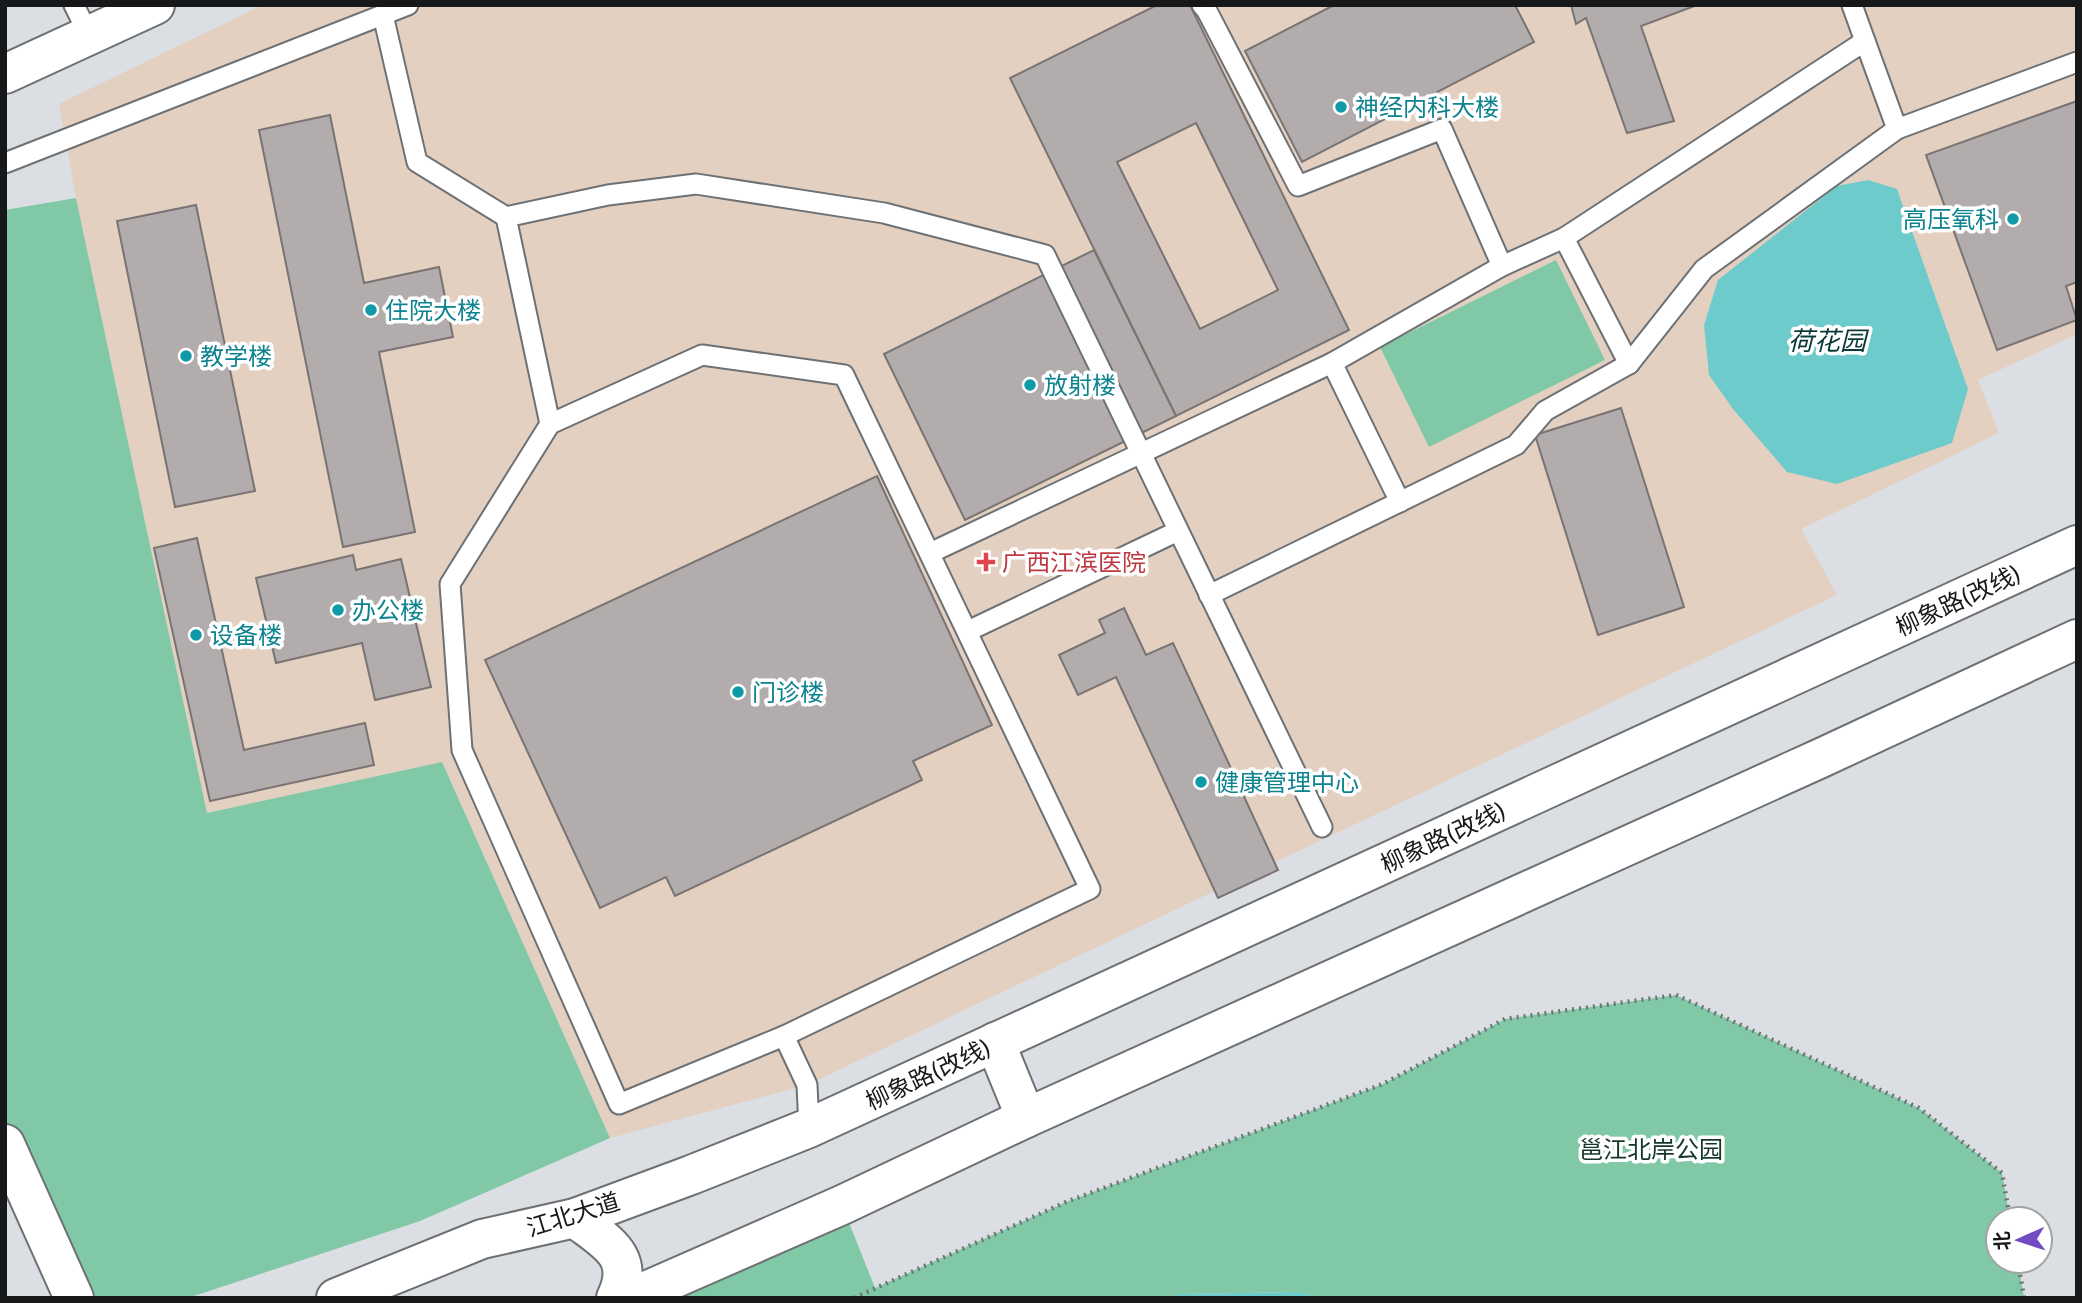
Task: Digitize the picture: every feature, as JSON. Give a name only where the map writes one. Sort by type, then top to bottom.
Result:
[{"type":"main road","points":[[5,74],[81,20],[155,5]]},
{"type":"main road","name":"柳象路(改线)","points":[[808,1128],[2077,545]]},
{"type":"main road","points":[[630,1298],[842,1205],[1026,1118],[1809,764],[2077,639]]},
{"type":"main road","points":[[995,1042],[1026,1118]]},
{"type":"main road","name":"江北大道","points":[[336,1298],[481,1239],[575,1217],[691,1175],[808,1128]]},
{"type":"main road","points":[[5,1144],[74,1298]]},
{"type":"main road","points":[[575,1217],[615,1249],[623,1262],[622,1282],[616,1298]]},
{"type":"lane","points":[[5,163],[408,5]]},
{"type":"lane","points":[[1202,5],[1298,186],[1442,129],[1502,266]]},
{"type":"lane","points":[[1852,5],[1897,129]]},
{"type":"lane","points":[[383,15],[417,162],[506,217],[608,195],[696,184],[884,213],[1045,255],[1322,827]]},
{"type":"lane","points":[[930,553],[1332,363],[1502,266],[1564,238],[1865,41]]},
{"type":"lane","points":[[1209,594],[1516,445],[1545,411],[1629,364],[1704,269],[1897,129],[2077,62]]},
{"type":"lane","points":[[506,217],[550,424]]},
{"type":"lane","points":[[1564,238],[1629,364]]},
{"type":"lane","points":[[702,355],[844,375],[1090,889],[784,1036],[619,1104],[462,751],[450,584],[550,424],[702,355]]},
{"type":"lane","points":[[1332,363],[1400,502]]},
{"type":"lane","points":[[968,631],[1178,531]]},
{"type":"lane","points":[[784,1036],[807,1085],[808,1128]]},
{"type":"path","points":[[854,1298],[1066,1202],[1383,1084],[1505,1018],[1675,995],[1919,1108],[2002,1173],[2008,1205]]},
{"type":"path","points":[[2020,1275],[2024,1298]]},
{"type":"shaded area","name":"广西江滨医院","points":[[262,5],[2077,5],[2077,334],[1978,380],[1999,433],[1801,529],[1837,595],[807,1085],[610,1138],[442,762],[207,813],[76,198],[59,104]]},
{"type":"green space","points":[[76,198],[207,813],[442,762],[610,1138],[420,1221],[188,1298],[75,1298],[5,1137],[5,210]]},
{"type":"green space","points":[[1556,260],[1605,360],[1429,447],[1380,347]]},
{"type":"green space","name":"邕江北岸公园","points":[[1676,995],[1919,1108],[2002,1173],[2008,1205],[1984,1205],[1984,1275],[2020,1275],[2024,1298],[1321,1298],[1300,1292],[1179,1294],[1170,1298],[630,1298],[842,1205],[875,1288],[1066,1202],[1383,1084],[1505,1019]]},
{"type":"water","name":"荷花园","points":[[1868,180],[1897,189],[1968,389],[1952,443],[1837,484],[1787,472],[1733,409],[1709,375],[1704,325],[1718,280],[1837,186]]},
{"type":"water","points":[[1300,1292],[1321,1298],[1170,1298],[1179,1294]]},
{"type":"building","points":[[1157,5],[1190,5],[1349,330],[1176,416],[1010,78]],"holes":[[[1196,123],[1278,290],[1200,329],[1117,162]]]},
{"type":"building","name":"神经内科大楼","points":[[1334,5],[1515,5],[1534,42],[1302,162],[1245,51]]},
{"type":"building","points":[[1571,5],[1697,5],[1641,26],[1674,121],[1627,133],[1586,18],[1576,24]]},
{"type":"building","name":"高压氧科","points":[[2077,101],[2077,282],[2066,286],[2077,320],[1997,350],[1926,155]]},
{"type":"building","name":"住院大楼","points":[[330,115],[364,283],[439,267],[453,337],[379,352],[415,532],[343,547],[259,130]]},
{"type":"building","name":"教学楼","points":[[196,205],[255,491],[175,507],[117,221]]},
{"type":"building","name":"放射楼","points":[[1094,250],[1176,416],[965,520],[884,354]]},
{"type":"building","points":[[1621,408],[1684,607],[1598,635],[1535,435]]},
{"type":"building","name":"门诊楼","points":[[877,476],[992,725],[913,761],[922,780],[675,896],[666,877],[600,908],[485,660]]},
{"type":"building","name":"设备楼","points":[[197,538],[244,750],[365,723],[374,765],[210,801],[154,548]]},
{"type":"building","name":"办公楼","points":[[353,555],[356,570],[401,559],[431,687],[375,700],[362,643],[276,663],[256,578]]},
{"type":"building","name":"健康管理中心","points":[[1124,608],[1146,655],[1173,643],[1278,870],[1218,898],[1116,677],[1078,695],[1059,655],[1105,633],[1099,620]]},
{"type":"place","name":"神经内科大楼","points":[[1341,107]]},
{"type":"place","name":"高压氧科","points":[[2013,219]]},
{"type":"place","name":"住院大楼","points":[[371,310]]},
{"type":"place","name":"教学楼","points":[[186,356]]},
{"type":"place","name":"放射楼","points":[[1030,385]]},
{"type":"place","name":"广西江滨医院","points":[[986,562]]},
{"type":"place","name":"办公楼","points":[[338,610]]},
{"type":"place","name":"设备楼","points":[[196,635]]},
{"type":"place","name":"门诊楼","points":[[738,692]]},
{"type":"place","name":"健康管理中心","points":[[1201,782]]}]
